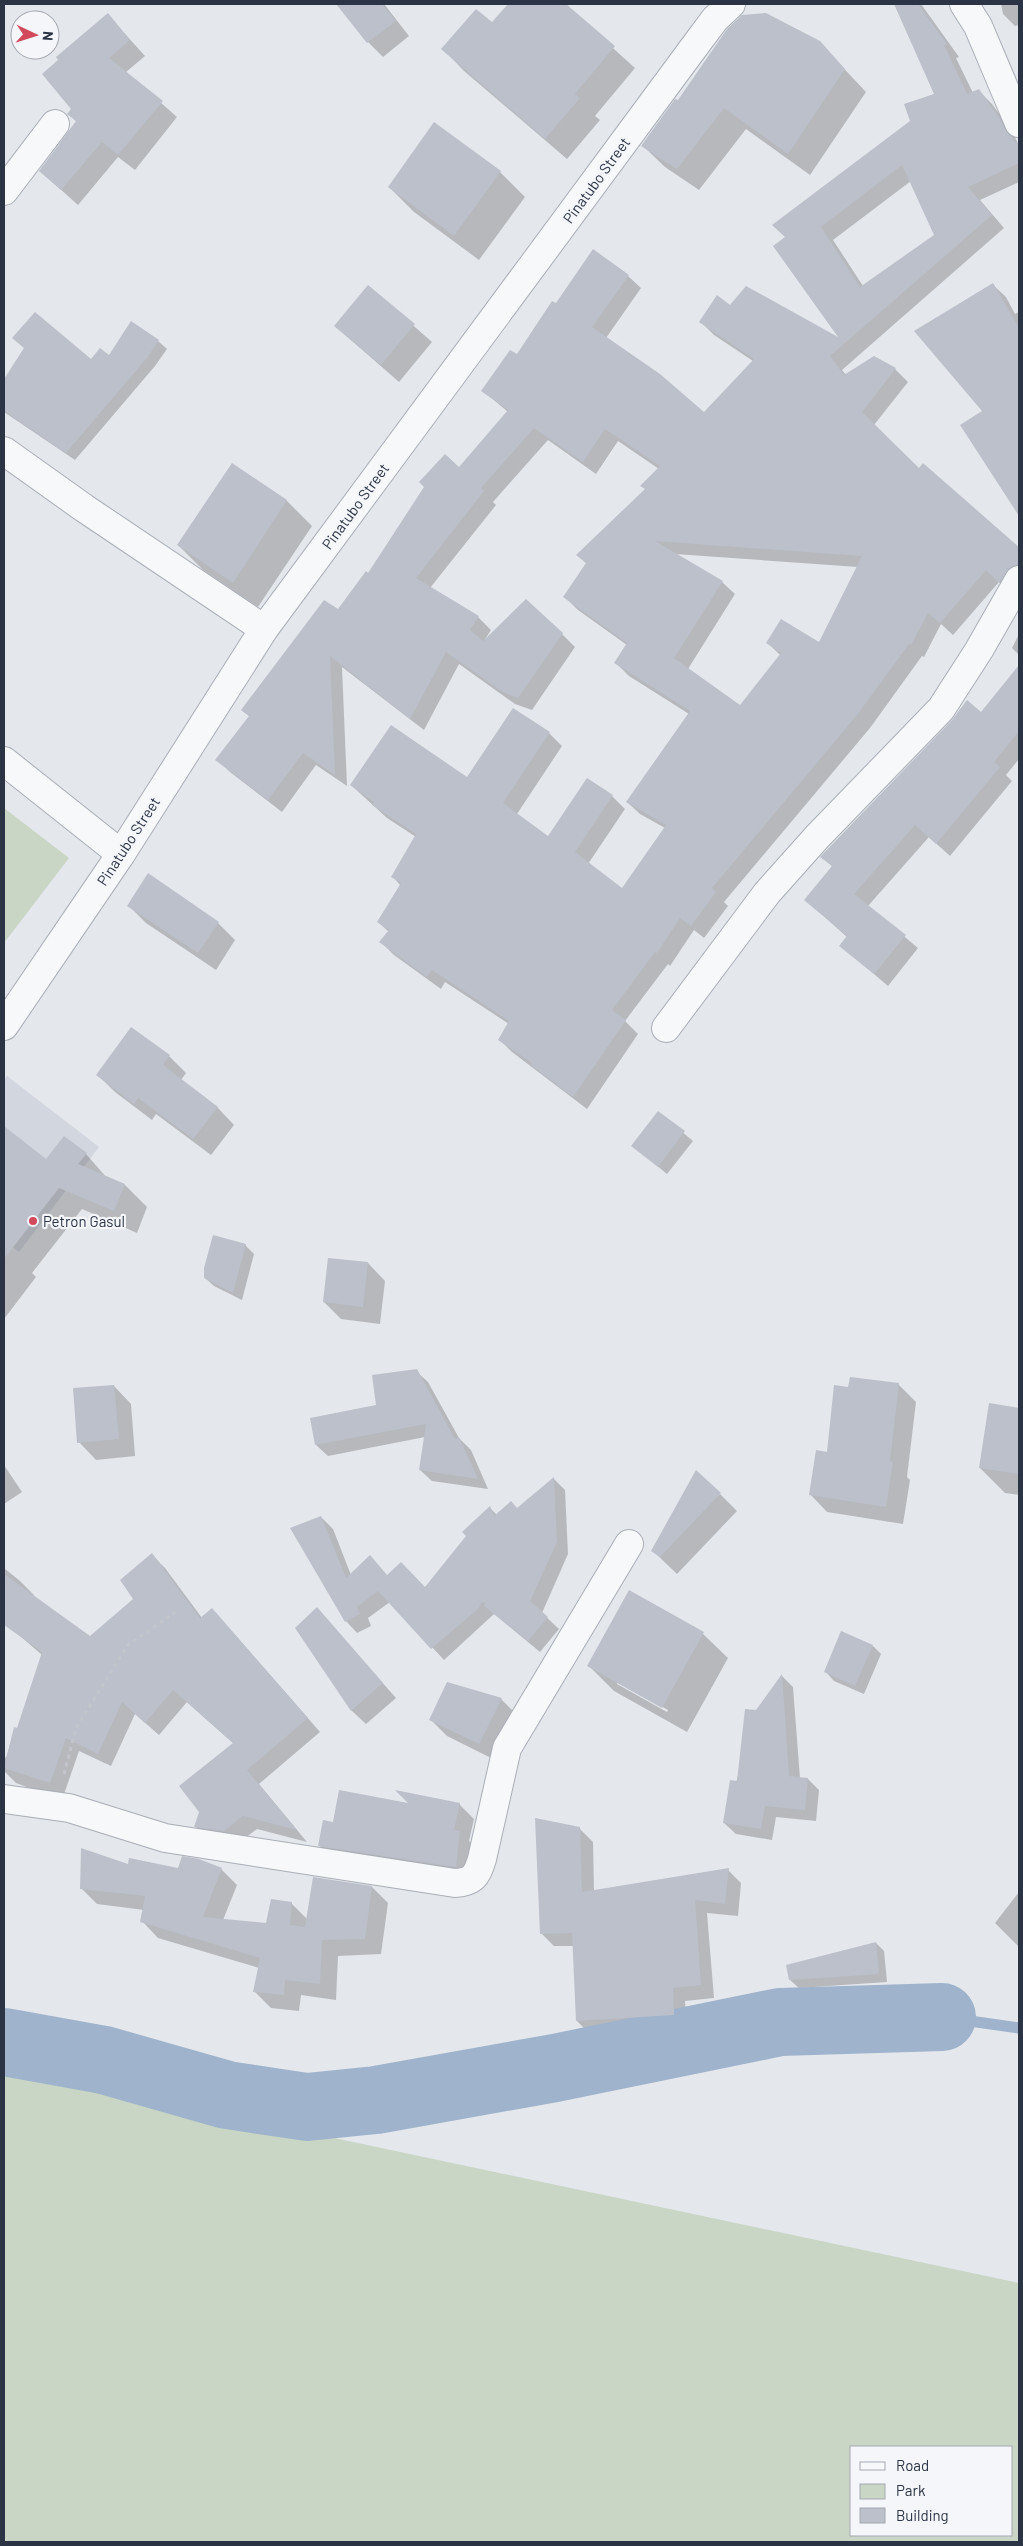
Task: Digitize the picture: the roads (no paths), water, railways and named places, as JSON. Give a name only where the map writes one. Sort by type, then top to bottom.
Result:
[{"type":"street","name":"Pinatubo Street","points":[[4,1026],[120,854],[264,629],[705,32],[715,19],[732,4]]},
{"type":"street","points":[[964,4],[978,26],[1019,123]]},
{"type":"street","points":[[4,191],[55,124]]},
{"type":"street","points":[[4,452],[264,629]]},
{"type":"street","points":[[666,1028],[767,894],[817,837],[941,709],[979,650],[1019,580]]},
{"type":"street","points":[[4,761],[120,854]]},
{"type":"street","points":[[4,1799],[69,1808],[165,1838],[455,1884],[468,1882],[478,1875],[507,1748],[629,1544]]},
{"type":"waterway","points":[[942,2017],[1019,2028]]},
{"type":"waterway","points":[[4,2042],[104,2060],[227,2095],[307,2107],[376,2100],[555,2068],[780,2022],[942,2017]]},
{"type":"place","name":"Petron Gasul","points":[[33,1221]]}]
